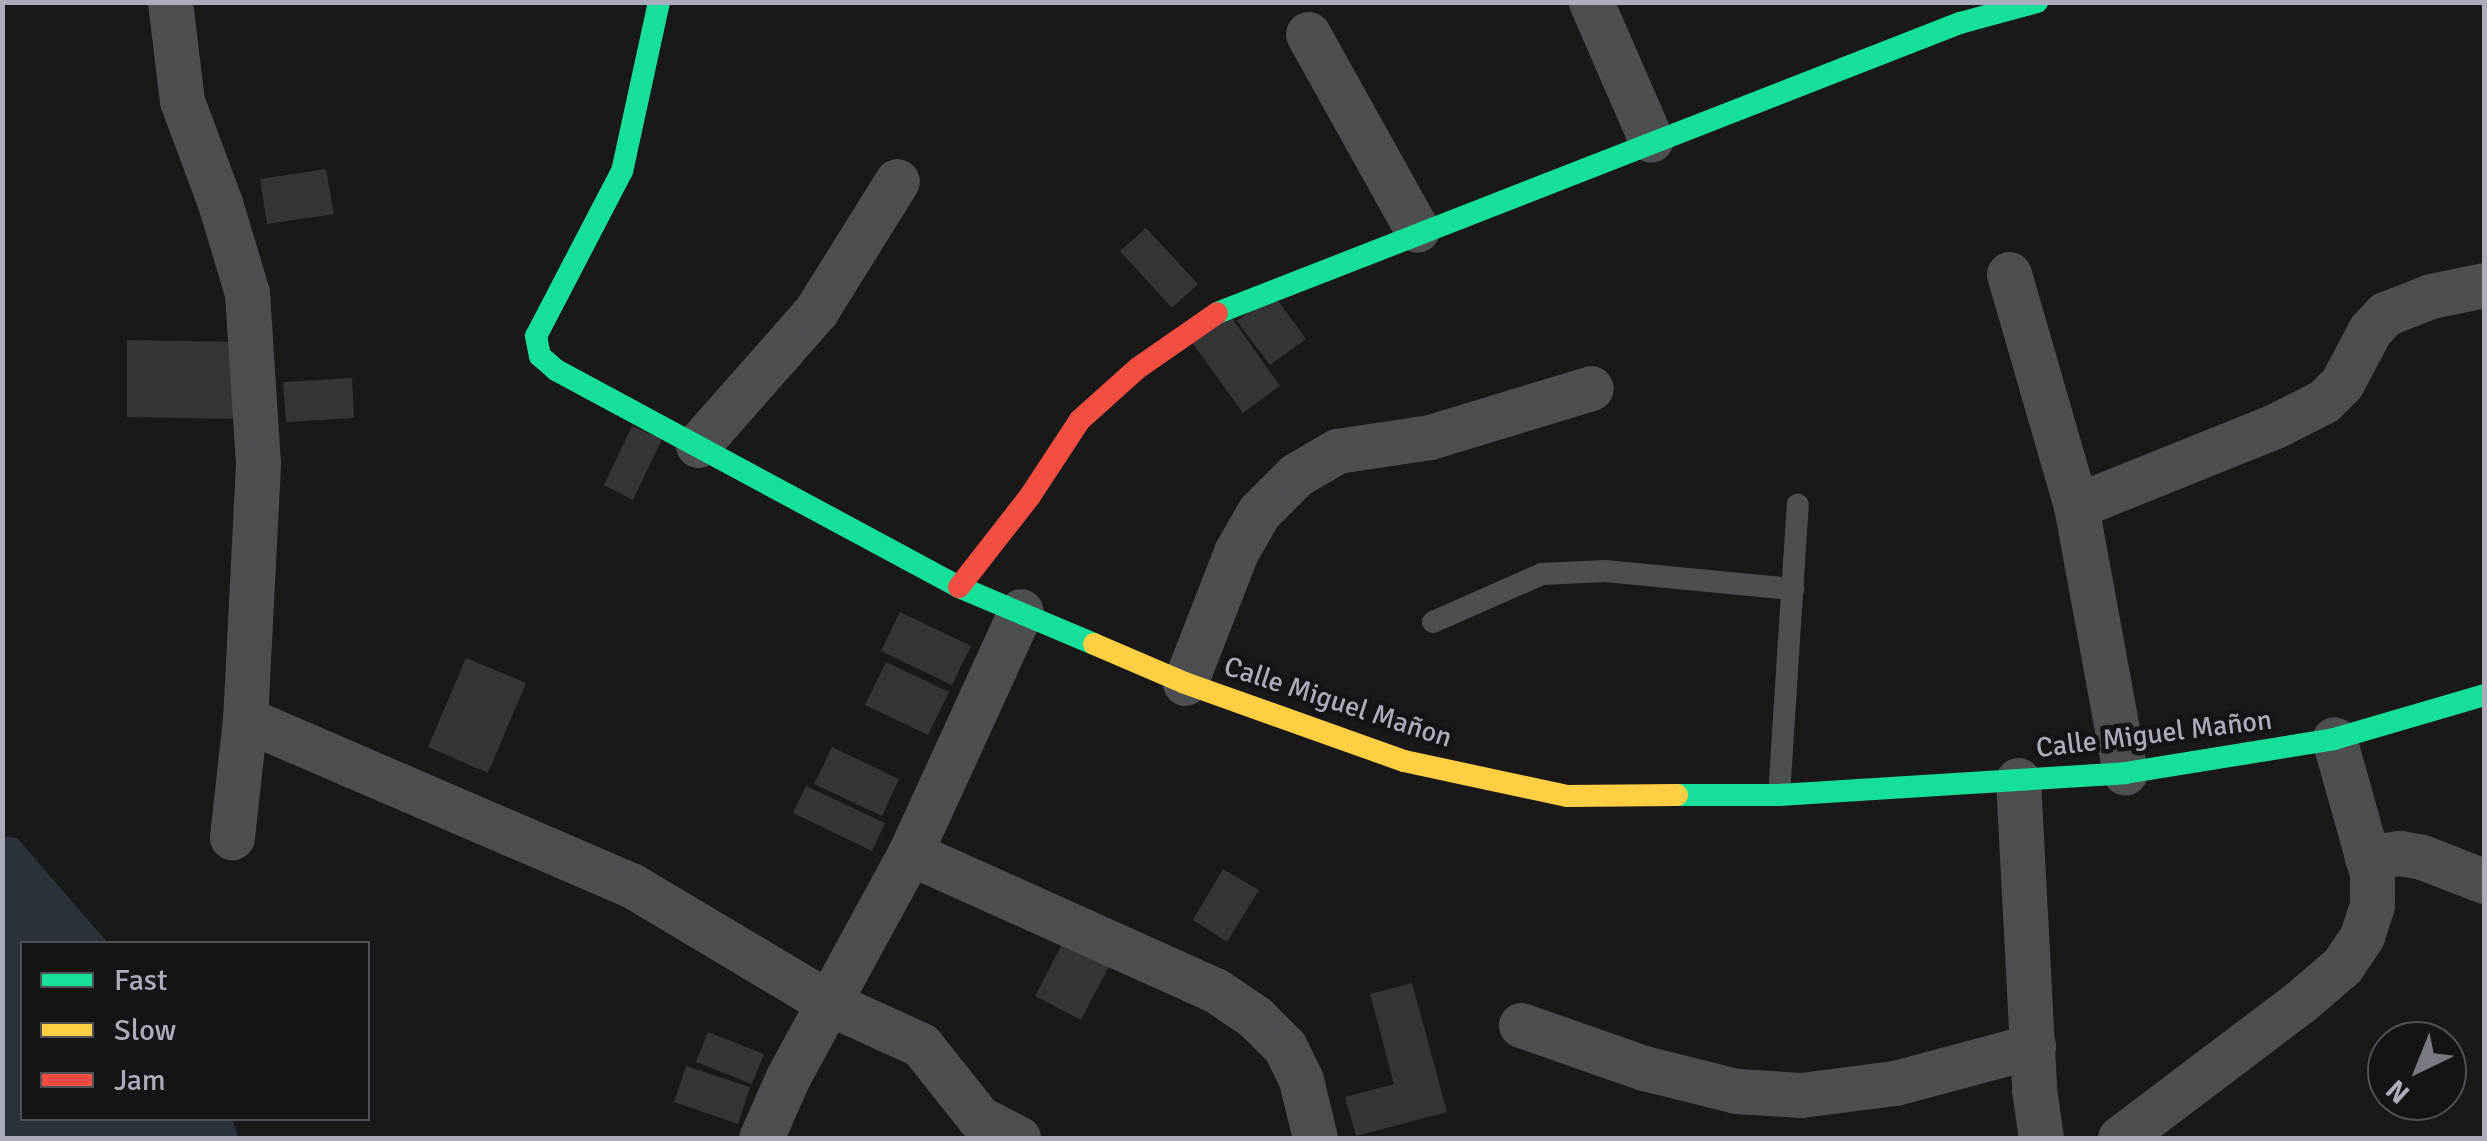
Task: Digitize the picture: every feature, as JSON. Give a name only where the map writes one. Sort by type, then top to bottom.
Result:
[{"type":"street","points":[[170,2],[182,101],[220,203],[247,292],[258,464],[246,719],[232,837]]},
{"type":"street","name":"Calle Miguel Mañon","points":[[659,2],[622,171],[536,336],[540,356],[556,370],[958,587],[1185,684],[1404,762],[1566,796],[1779,795],[2126,773],[2334,740],[2484,695]]},
{"type":"street","points":[[1591,2],[1651,140]]},
{"type":"street","points":[[958,587],[1030,496],[1080,420],[1138,368],[1228,305],[1960,24],[2037,2]]},
{"type":"street","points":[[1308,34],[1417,230]]},
{"type":"street","points":[[698,445],[816,311],[897,181]]},
{"type":"street","points":[[2009,274],[2076,506],[2126,773]]},
{"type":"street","points":[[2076,506],[2273,427],[2324,400],[2342,383],[2370,330],[2385,314],[2431,296],[2484,285]]},
{"type":"street","points":[[1185,684],[1236,552],[1259,512],[1296,475],[1338,451],[1430,437],[1591,388]]},
{"type":"street","points":[[761,1138],[788,1076],[831,1004],[910,853],[1021,611]]},
{"type":"street","points":[[246,719],[631,885],[831,1004],[921,1045],[979,1118],[1018,1138]]},
{"type":"street","points":[[2120,1138],[2342,966],[2362,936],[2372,906],[2372,874],[2334,740]]},
{"type":"street","points":[[2018,780],[2041,1138]]},
{"type":"street","points":[[910,853],[1215,990],[1256,1017],[1285,1047],[1293,1063],[1311,1112],[1315,1138]]},
{"type":"street","points":[[2366,858],[2400,853],[2422,856],[2484,881]]},
{"type":"street","points":[[1521,1025],[1699,1082],[1736,1091],[1800,1095],[1895,1083],[2033,1046]]},
{"type":"lane","points":[[1779,795],[1798,505]]},
{"type":"lane","points":[[1433,622],[1542,574],[1605,571],[1793,589]]},
{"type":"shaded area","points":[[3,836],[17,838],[106,941],[20,941],[20,1121],[233,1121],[239,1138],[3,1138]]},
{"type":"building","points":[[326,169],[334,214],[267,224],[260,179]]},
{"type":"building","points":[[1146,228],[1198,284],[1172,308],[1120,251]]},
{"type":"building","points":[[1273,294],[1306,339],[1270,365],[1237,321]]},
{"type":"building","points":[[1229,314],[1280,386],[1243,413],[1191,341]]},
{"type":"building","points":[[127,340],[239,342],[239,419],[127,417]]},
{"type":"building","points":[[352,378],[354,418],[286,422],[283,382]]},
{"type":"building","points":[[632,426],[662,439],[633,500],[604,485]]},
{"type":"building","points":[[900,612],[971,646],[952,685],[881,651]]},
{"type":"building","points":[[466,658],[526,683],[488,773],[428,747]]},
{"type":"building","points":[[886,662],[949,692],[928,735],[865,705]]},
{"type":"building","points":[[832,747],[899,779],[882,816],[814,784]]},
{"type":"building","points":[[806,786],[885,823],[872,851],[793,813]]},
{"type":"building","points":[[1223,869],[1259,890],[1227,942],[1193,920]]},
{"type":"building","points":[[1070,929],[1116,953],[1081,1020],[1035,996]]},
{"type":"building","points":[[1412,983],[1447,1112],[1356,1136],[1345,1097],[1394,1084],[1370,994]]},
{"type":"building","points":[[708,1032],[764,1054],[752,1084],[696,1062]]},
{"type":"building","points":[[686,1066],[750,1087],[738,1124],[674,1102]]},
{"type":"traffic: fast","points":[[659,2],[622,171],[536,336],[540,356],[556,370],[959,587],[1094,644]]},
{"type":"traffic: fast","points":[[1217,313],[1960,23],[2037,2]]},
{"type":"traffic: fast","points":[[1677,795],[1779,795],[2125,773],[2334,739],[2484,695]]},
{"type":"traffic: slow","points":[[1094,644],[1185,683],[1404,761],[1567,796],[1677,795]]},
{"type":"traffic: jam","points":[[959,587],[1030,496],[1080,420],[1138,368],[1217,313]]}]
